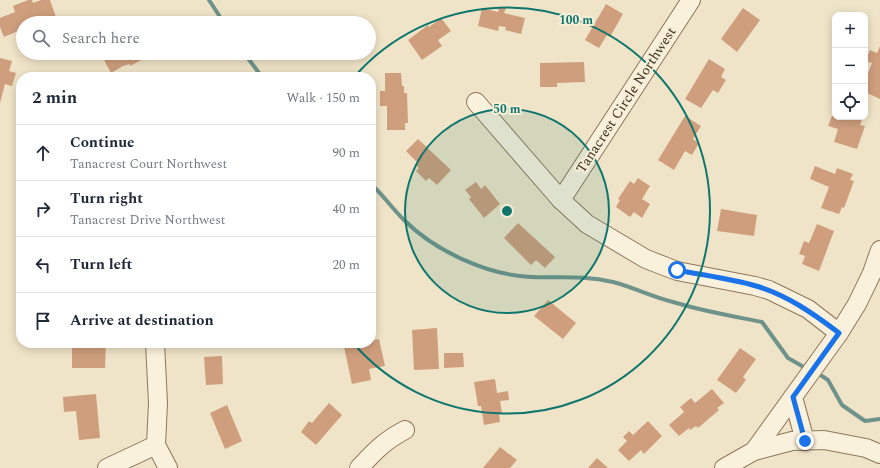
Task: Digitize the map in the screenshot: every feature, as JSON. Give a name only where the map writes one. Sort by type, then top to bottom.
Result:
[{"type":"street","name":"Tanacrest Circle Northwest","points":[[561,200],[691,0]]},
{"type":"street","points":[[476,102],[561,200],[587,224],[646,259],[677,270],[769,290],[808,309],[839,333]]},
{"type":"street","points":[[754,451],[839,333],[857,304],[872,273],[880,250]]},
{"type":"street","points":[[155,348],[158,403],[156,445],[168,468]]},
{"type":"street","points":[[793,397],[805,441]]},
{"type":"street","points":[[359,468],[382,444],[391,437],[405,430]]},
{"type":"street","points":[[724,468],[754,451],[792,441],[824,440],[866,448],[880,454]]},
{"type":"street","points":[[106,468],[156,445]]},
{"type":"building","points":[[28,0],[32,0],[33,3],[41,0],[50,0],[56,16],[16,16],[16,32],[4,37],[0,27],[0,18],[15,12],[13,6]]},
{"type":"building","points":[[606,4],[623,14],[610,37],[607,35],[599,48],[585,40]]},
{"type":"building","points":[[499,7],[506,8],[504,13],[525,18],[521,34],[505,30],[506,27],[499,26],[498,31],[478,26],[482,8],[498,12]]},
{"type":"building","points":[[743,8],[760,20],[737,52],[721,39]]},
{"type":"building","points":[[441,18],[451,31],[438,40],[442,46],[422,60],[408,40],[428,25],[429,27]]},
{"type":"building","points":[[880,46],[880,99],[868,93],[868,73],[872,63],[868,62],[868,54],[870,50],[877,53]]},
{"type":"building","points":[[0,58],[12,61],[9,71],[16,73],[12,86],[5,84],[0,103]]},
{"type":"building","points":[[709,59],[725,69],[721,77],[726,80],[718,93],[713,90],[701,108],[685,99]]},
{"type":"building","points":[[104,60],[142,60],[130,66],[130,64],[123,66],[110,72]]},
{"type":"building","points":[[584,62],[585,82],[557,83],[557,87],[540,87],[540,63]]},
{"type":"building","points":[[385,73],[401,73],[404,93],[407,93],[408,123],[405,123],[405,130],[387,130],[387,106],[380,106],[380,91],[385,91]]},
{"type":"building","points":[[685,116],[701,126],[693,139],[699,143],[692,155],[685,151],[674,170],[658,160]]},
{"type":"building","points":[[832,116],[832,120],[862,120],[860,125],[865,126],[857,149],[834,142],[838,129],[828,126]]},
{"type":"building","points":[[418,139],[451,170],[437,185],[429,178],[426,181],[416,171],[419,168],[416,165],[418,163],[406,151]]},
{"type":"building","points":[[815,166],[835,174],[837,168],[853,174],[850,180],[854,181],[844,208],[842,207],[839,214],[821,208],[829,187],[810,179]]},
{"type":"building","points":[[638,178],[650,186],[642,199],[650,204],[642,218],[634,212],[630,217],[616,207],[620,200],[618,199],[630,181],[634,184]]},
{"type":"building","points":[[476,182],[481,189],[485,185],[500,204],[484,218],[469,199],[471,197],[465,190]]},
{"type":"building","points":[[721,209],[757,215],[754,236],[717,231]]},
{"type":"building","points":[[518,223],[555,257],[545,268],[536,260],[531,265],[504,238]]},
{"type":"building","points":[[817,224],[834,231],[819,271],[802,264],[805,256],[799,254],[804,241],[809,243]]},
{"type":"building","points":[[548,300],[576,323],[563,339],[534,316]]},
{"type":"building","points":[[437,328],[439,369],[414,370],[412,330]]},
{"type":"building","points":[[379,339],[385,366],[369,369],[371,380],[352,384],[344,348],[376,348],[376,340]]},
{"type":"building","points":[[72,348],[106,348],[105,368],[72,368]]},
{"type":"building","points":[[740,348],[756,359],[743,377],[746,380],[736,393],[717,380]]},
{"type":"building","points":[[444,353],[463,353],[464,367],[444,368]]},
{"type":"building","points":[[222,356],[223,384],[206,385],[204,357]]},
{"type":"building","points":[[495,379],[497,393],[508,391],[509,400],[500,401],[502,413],[499,413],[500,422],[484,425],[481,406],[478,406],[474,382]]},
{"type":"building","points":[[712,389],[724,403],[717,408],[719,410],[698,428],[696,426],[690,430],[689,428],[679,436],[669,425],[684,412],[680,407],[691,398],[695,403]]},
{"type":"building","points":[[96,394],[100,438],[79,440],[76,411],[64,412],[63,397]]},
{"type":"building","points":[[329,403],[342,415],[316,445],[301,432],[309,421],[312,423]]},
{"type":"building","points":[[227,405],[242,441],[225,449],[210,413]]},
{"type":"building","points":[[648,421],[662,436],[644,454],[641,450],[629,461],[618,450],[627,441],[623,437],[629,431],[633,435]]},
{"type":"building","points":[[500,447],[517,460],[510,468],[483,468]]},
{"type":"building","points":[[597,458],[608,468],[588,468]]},
{"type":"waterway","points":[[209,0],[219,16]]},
{"type":"waterway","points":[[249,60],[258,72]]},
{"type":"waterway","points":[[376,189],[404,220],[417,231],[431,242],[463,259],[497,272],[514,275],[531,277],[582,278],[613,282],[684,305],[762,322],[788,358],[802,366]]},
{"type":"waterway","points":[[822,376],[828,380],[842,405],[865,421],[880,419]]},
{"type":"route","points":[[677,270],[769,290],[808,309],[839,333],[793,397],[805,441]]}]
